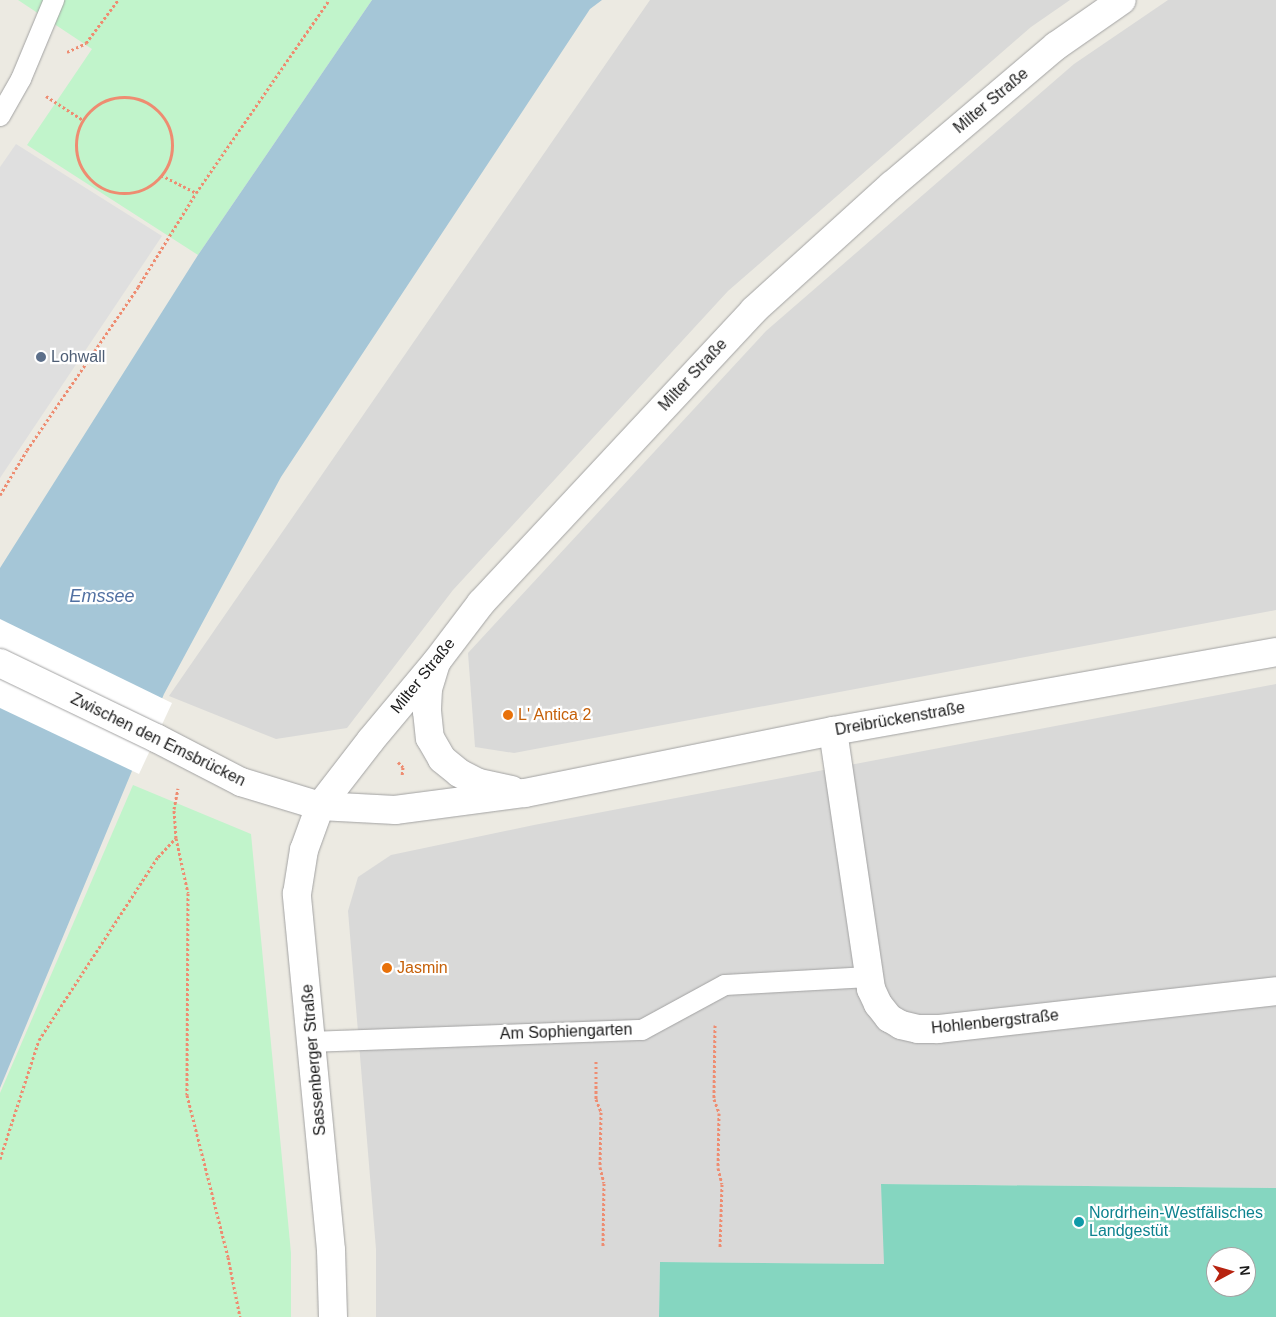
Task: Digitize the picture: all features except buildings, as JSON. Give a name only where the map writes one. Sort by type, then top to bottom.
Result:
[{"type":"street","name":"Milter Straße","points":[[320,806],[371,740],[437,661],[481,603],[754,310],[892,186],[1056,46],[1122,0]]},
{"type":"street","name":"Dreibrückenstraße","points":[[320,806],[395,810],[525,793],[833,731],[1276,652]]},
{"type":"street","name":"Dreibrückenstraße","points":[[437,661],[428,689],[427,712],[430,738],[442,759],[459,773],[479,783],[525,793]]},
{"type":"street","name":"Zwischen den Emsbrücken","points":[[0,663],[156,738],[240,782],[320,806]]},
{"type":"street","name":"Hohlenbergstraße","points":[[833,731],[871,989],[878,1004],[889,1018],[901,1025],[918,1029],[938,1029],[1276,991]]},
{"type":"street","name":"Sassenberger Straße","points":[[320,806],[304,850],[297,894],[331,1250],[333,1317]]},
{"type":"lane","points":[[0,116],[21,79],[54,0]]},
{"type":"lane","name":"Am Sophiengarten","points":[[312,1042],[642,1030],[725,985],[869,977]]},
{"type":"path","points":[[83,120],[21,79],[71,49],[86,43],[118,0]]},
{"type":"path","points":[[0,495],[138,286],[196,193],[329,0]]},
{"type":"path","points":[[130,98],[151,106],[162,117],[170,131],[172,146],[169,162],[161,175],[149,186],[135,192],[119,193],[103,189],[90,180],[81,167],[76,151],[77,135],[83,120],[93,108],[106,100],[130,98]]},
{"type":"path","points":[[161,175],[196,193]]},
{"type":"path","points":[[185,753],[174,810],[176,838],[188,893],[187,1095],[228,1257],[240,1317]]},
{"type":"path","points":[[0,1159],[39,1040],[158,857],[176,838]]},
{"type":"path","points":[[703,997],[715,1020],[714,1099],[719,1113],[718,1168],[722,1184],[720,1248]]},
{"type":"path","points":[[597,1031],[596,1099],[601,1112],[600,1167],[604,1183],[603,1247]]},
{"type":"shaded area","points":[[650,0],[1070,0],[1031,27],[728,291],[453,590],[347,728],[276,739],[169,696]]},
{"type":"shaded area","points":[[1168,0],[1276,0],[1276,610],[514,753],[475,747],[468,653],[766,331],[1074,64]]},
{"type":"shaded area","name":"Lohwall","points":[[16,144],[162,236],[0,478],[0,167]]},
{"type":"shaded area","points":[[1276,684],[1276,1188],[882,1184],[885,1264],[660,1262],[659,1317],[376,1317],[376,1249],[348,911],[358,877],[391,855],[534,825]]},
{"type":"green space","points":[[18,0],[372,0],[198,255],[27,145],[92,49]]},
{"type":"green space","points":[[133,785],[251,834],[291,1253],[291,1317],[0,1317],[0,1093]]},
{"type":"green space","name":"Nordrhein-Westfälisches Landgestüt","points":[[881,1184],[1276,1188],[1276,1317],[659,1317],[660,1262],[884,1264]]},
{"type":"water","name":"Emssee","points":[[372,0],[602,0],[590,9],[281,477],[164,694],[0,1088],[0,568],[198,255]]},
{"type":"pier","points":[[0,619],[172,703],[139,774],[0,708]]},
{"type":"place","name":"Lohwall","points":[[41,357]]},
{"type":"place","name":"L' Antica 2","points":[[508,715]]},
{"type":"place","name":"Jasmin","points":[[387,968]]},
{"type":"place","name":"Nordrhein-Westfälisches Landgestüt","points":[[1079,1222]]}]
